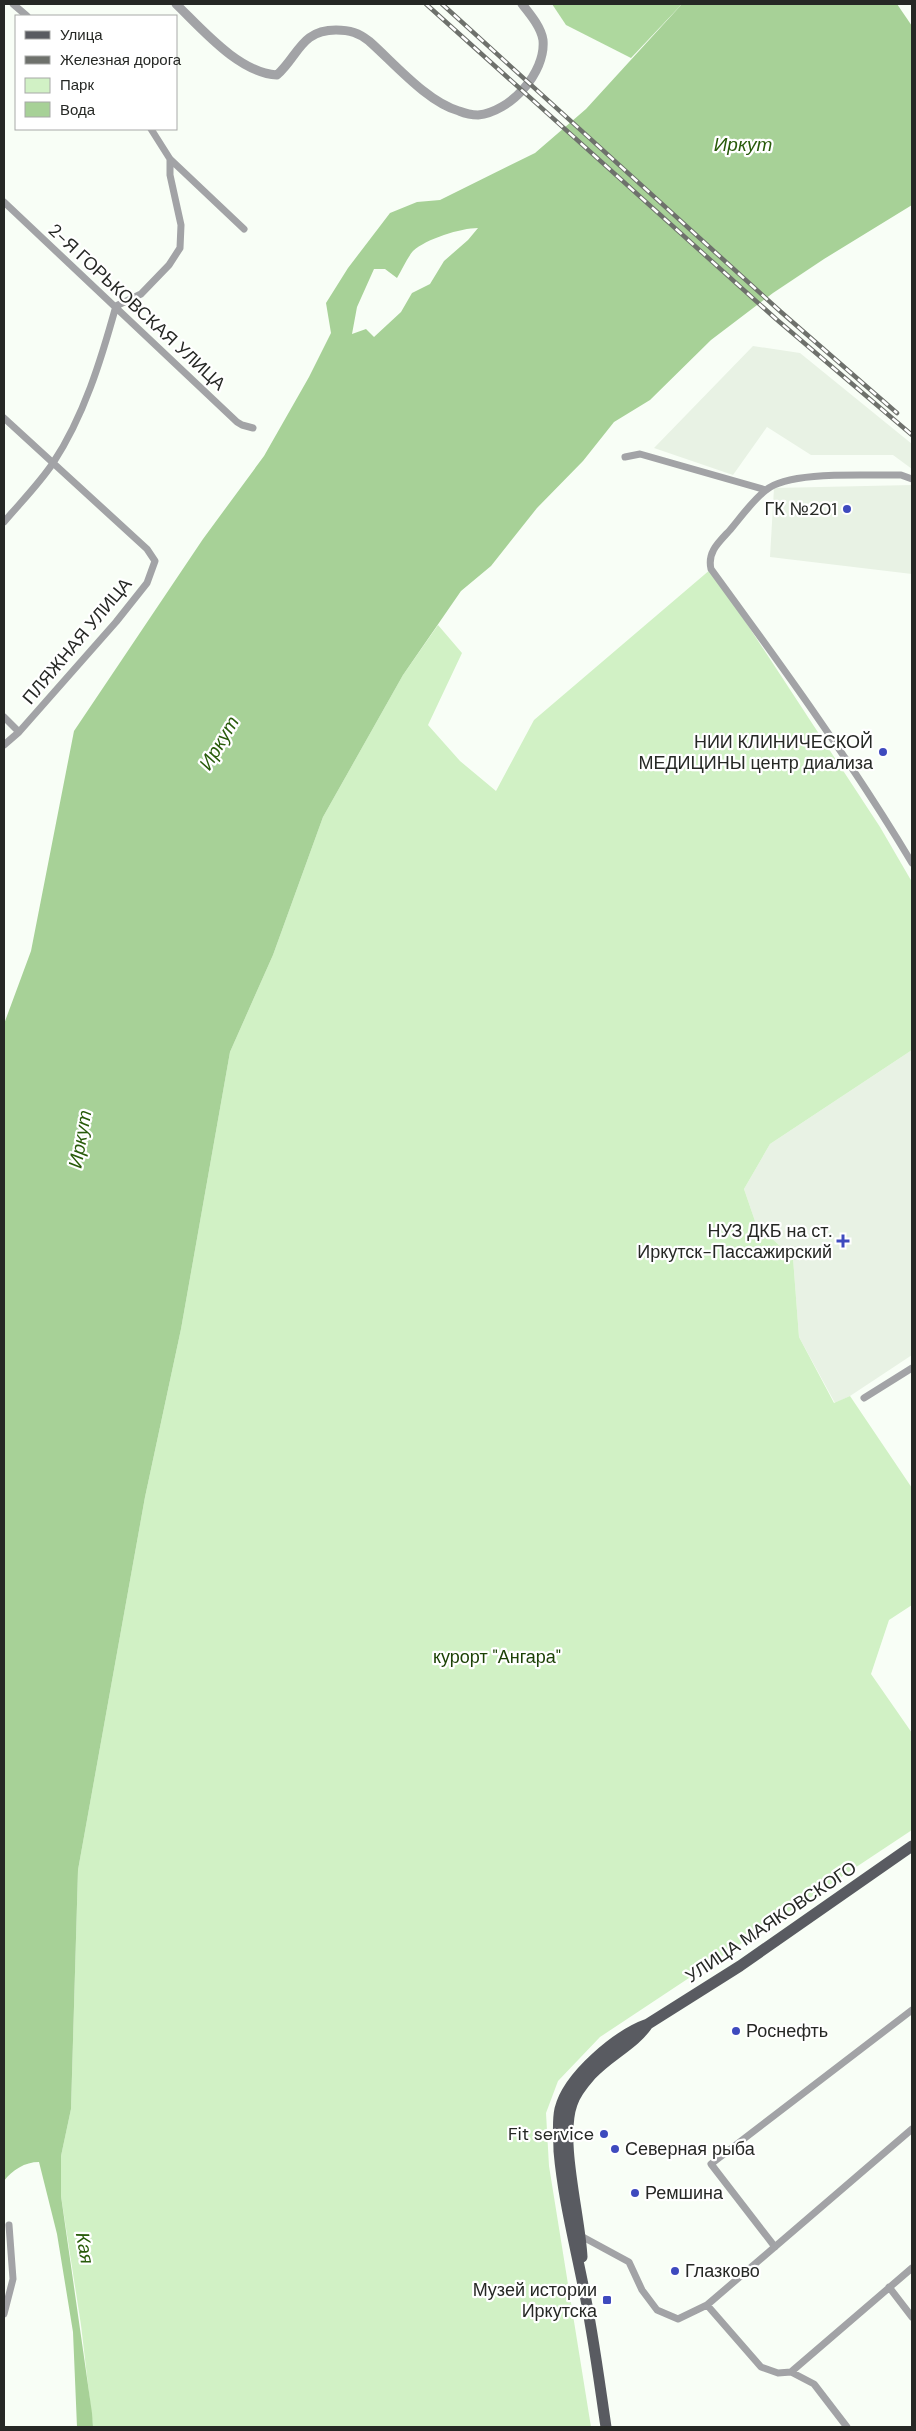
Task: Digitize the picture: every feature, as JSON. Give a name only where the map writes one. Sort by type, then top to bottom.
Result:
[{"type":"main road","name":"УЛИЦА МАЯКОВСКОГО","points":[[606,2427],[583,2285],[562,2188],[558,2137],[560,2108],[572,2084],[598,2055],[632,2030],[648,2024],[740,1966],[912,1846]]},
{"type":"main road","name":"УЛИЦА МАЯКОВСКОГО","points":[[583,2285],[581,2236],[569,2146],[572,2103],[591,2075],[614,2054],[641,2036],[648,2024]]},
{"type":"street","points":[[13,4],[26,15]]},
{"type":"street","points":[[176,4],[237,60],[257,72],[277,75],[299,46],[312,35],[324,30],[347,30],[359,34],[369,41],[442,104],[459,111],[477,115],[494,110],[509,102],[517,96],[536,72],[542,52],[542,38],[534,18],[522,4]]},
{"type":"street","points":[[152,130],[170,159],[244,229]]},
{"type":"street","points":[[4,522],[53,464],[88,394],[116,306],[141,294],[169,265],[180,248],[181,225],[170,175],[170,159]]},
{"type":"street","name":"2-Я ГОРЬКОВСКАЯ УЛИЦА","points":[[4,202],[237,422],[253,428]]},
{"type":"street","points":[[4,418],[53,464]]},
{"type":"street","points":[[625,457],[640,454],[766,490]]},
{"type":"street","name":"ПЛЯЖНАЯ УЛИЦА","points":[[4,745],[19,732],[116,622],[147,583],[155,561],[147,549],[53,464]]},
{"type":"street","points":[[912,479],[901,475],[802,478],[780,482],[766,490],[713,549],[709,561],[711,569],[805,698],[890,826],[912,863]]},
{"type":"street","points":[[4,717],[19,732]]},
{"type":"street","points":[[864,1398],[912,1368]]},
{"type":"street","points":[[775,2247],[711,2164],[912,2010]]},
{"type":"street","points":[[581,2236],[629,2262],[642,2290],[656,2310],[678,2319],[707,2305],[912,2129]]},
{"type":"street","points":[[4,2314],[13,2279],[9,2225]]},
{"type":"street","points":[[791,2372],[912,2268]]},
{"type":"street","points":[[889,2287],[912,2317]]},
{"type":"street","points":[[707,2305],[761,2367],[778,2373],[791,2372],[814,2384],[847,2427]]},
{"type":"shaded area","points":[[552,4],[682,4],[631,58],[566,25]]},
{"type":"shaded area","points":[[753,346],[800,353],[912,444],[912,469],[893,455],[811,455],[767,427],[733,475],[654,448]]},
{"type":"shaded area","points":[[912,485],[912,574],[770,557],[774,488]]},
{"type":"shaded area","name":"НУЗ ДКБ на ст. Иркутск-Пассажирский","points":[[912,1050],[912,1355],[850,1396],[835,1403],[799,1337],[793,1258],[756,1224],[744,1189],[770,1144]]},
{"type":"green space","name":"курорт \"Ангара\"","points":[[711,569],[880,827],[912,882],[912,1050],[770,1144],[744,1189],[756,1224],[793,1258],[799,1337],[834,1403],[850,1396],[912,1488],[912,1605],[889,1620],[871,1674],[912,1733],[912,1830],[600,2037],[558,2081],[546,2113],[549,2166],[591,2427],[93,2427],[81,2325],[61,2196],[61,2156],[71,2109],[78,1870],[145,1497],[181,1329],[230,1052],[273,955],[323,817],[403,675],[438,625],[462,653],[428,725],[460,761],[496,791],[534,720]]},
{"type":"water","name":"Иркут","points":[[682,4],[912,4],[912,205],[773,293],[711,340],[650,400],[614,422],[583,461],[537,508],[491,566],[461,591],[403,675],[323,817],[273,955],[230,1052],[181,1329],[145,1497],[78,1870],[71,2109],[61,2156],[61,2196],[93,2427],[77,2427],[73,2332],[57,2234],[39,2162],[19,2167],[4,2181],[4,1024],[31,951],[74,731],[203,539],[264,456],[309,377],[331,333],[326,303],[348,268],[390,213],[417,202],[440,200],[535,153],[586,109]],"holes":[[[478,228],[468,240],[444,261],[430,284],[412,293],[401,312],[374,337],[366,329],[352,334],[357,307],[374,269],[385,269],[397,278],[413,251],[426,242],[462,230]]]},
{"type":"pier","points":[[897,4],[912,4],[912,26]]},
{"type":"railway","points":[[426,4],[776,319],[912,435]]},
{"type":"railway","points":[[442,4],[781,312],[897,413]]},
{"type":"place","name":"ГК №201","points":[[847,509]]},
{"type":"place","name":"НИИ КЛИНИЧЕСКОЙ МЕДИЦИНЫ центр диализа","points":[[883,752]]},
{"type":"place","name":"НУЗ ДКБ на ст. Иркутск-Пассажирский","points":[[843,1241]]},
{"type":"place","name":"Роснефть","points":[[736,2031]]},
{"type":"place","name":"Fit service","points":[[604,2134]]},
{"type":"place","name":"Северная рыба","points":[[615,2149]]},
{"type":"place","name":"Ремшина","points":[[635,2193]]},
{"type":"place","name":"Глазково","points":[[675,2271]]},
{"type":"place","name":"Музей истории Иркутска","points":[[607,2300]]},
{"type":"water label","name":"Кая","points":[[85,2248]]}]
